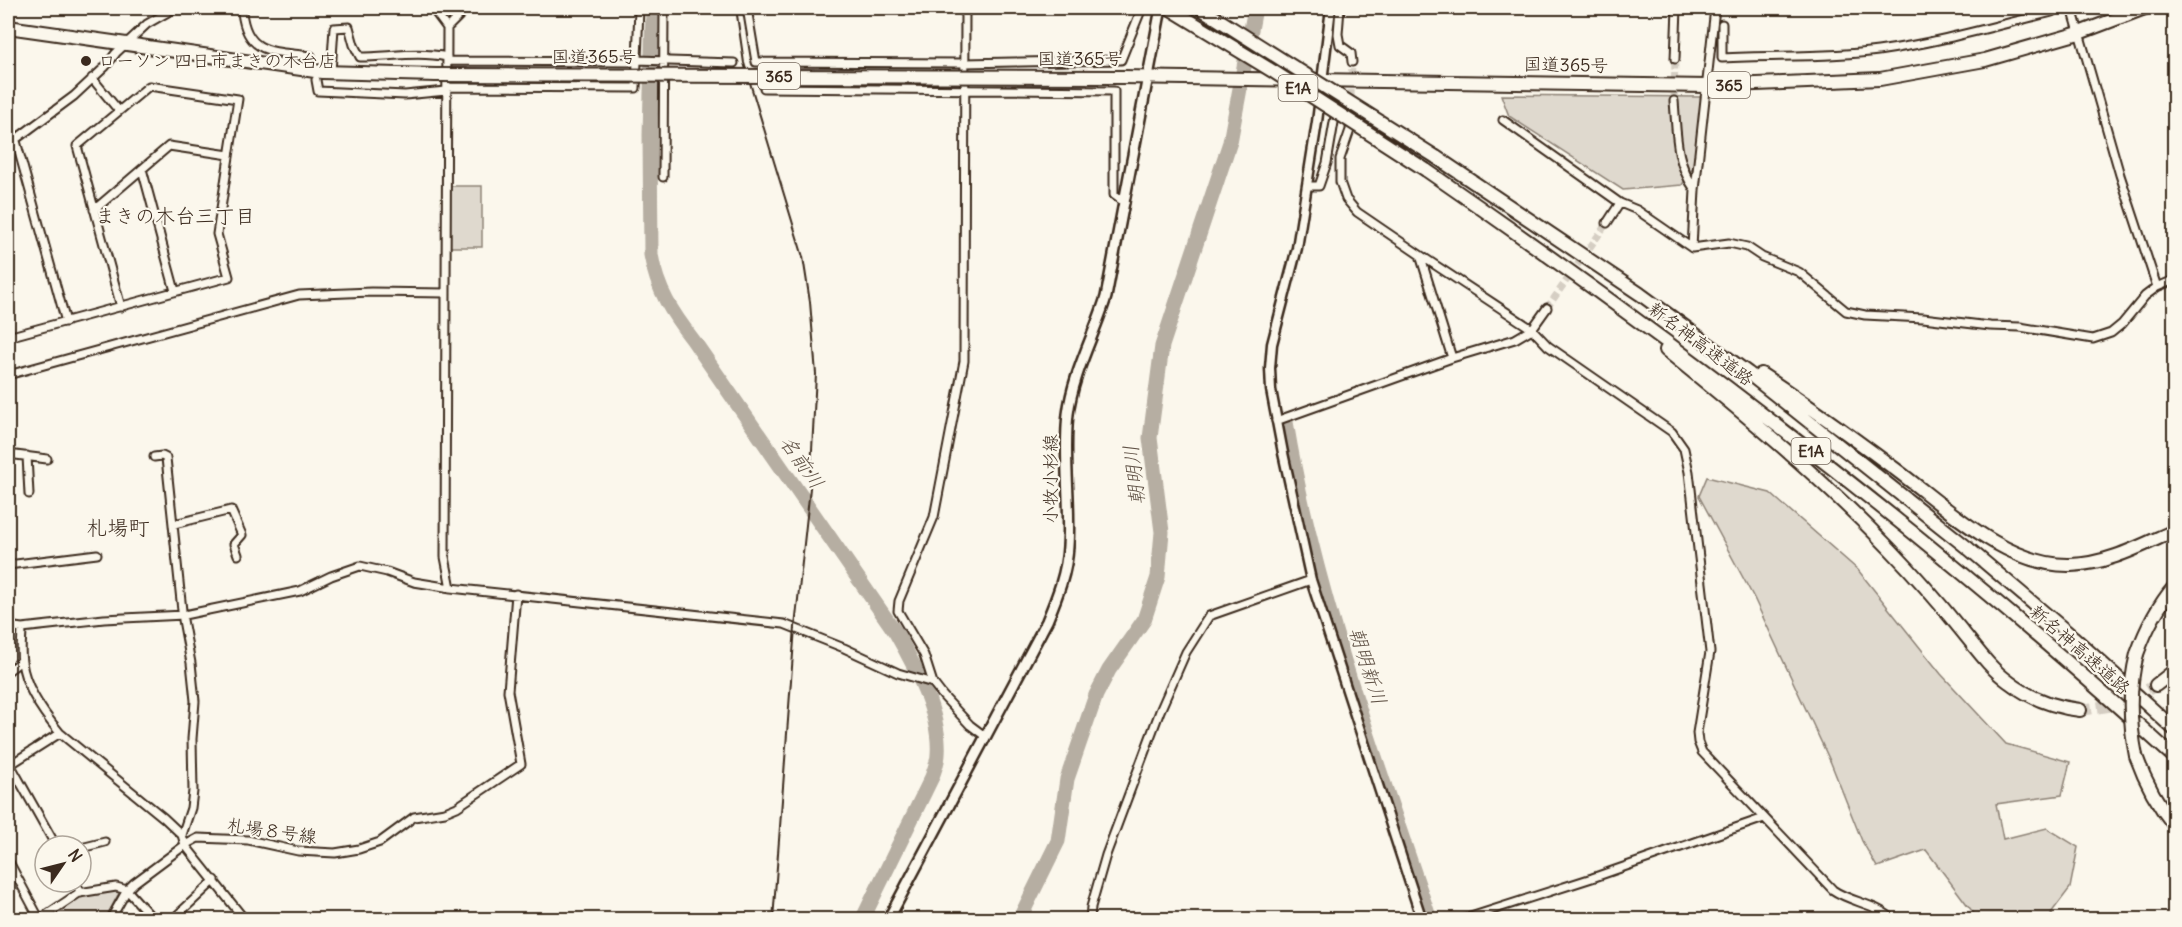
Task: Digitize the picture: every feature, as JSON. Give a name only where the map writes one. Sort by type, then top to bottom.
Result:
[{"type":"highway","name":"新名神高速道路","points":[[1169,8],[1274,72],[1426,170],[1741,396],[1955,567],[2175,757]]},
{"type":"highway","name":"新名神高速道路","points":[[1200,8],[1436,157],[1640,294],[1748,373],[1969,549],[2073,637],[2175,729]]},
{"type":"highway","name":"国道365号","points":[[8,27],[331,72],[436,75],[1165,76],[1707,86],[1880,79],[1986,60],[2079,33],[2145,8]]},
{"type":"highway","points":[[1521,236],[1693,371],[1822,482],[1913,573],[1992,667],[2007,681],[2041,702],[2060,708],[2080,710]]},
{"type":"highway","points":[[1640,294],[1813,409],[1977,530],[2016,553],[2052,564],[2089,564],[2130,551],[2175,531]]},
{"type":"highway","points":[[2175,587],[2155,613],[2144,633],[2131,677],[2130,704],[2136,756],[2143,776],[2175,825]]},
{"type":"highway","points":[[2157,685],[2175,671]]},
{"type":"main road","name":"小牧小杉線","points":[[888,920],[1047,621],[1060,588],[1069,548],[1066,443],[1068,412],[1076,374],[1096,328],[1106,297],[1161,8]]},
{"type":"street","points":[[8,145],[61,106],[147,24],[175,8]]},
{"type":"street","points":[[238,8],[243,12],[244,28],[262,50],[311,56],[312,60]]},
{"type":"street","points":[[432,8],[447,28],[445,557],[451,588]]},
{"type":"street","points":[[447,28],[467,8]]},
{"type":"street","points":[[316,80],[318,91],[405,95],[447,89],[636,88],[639,61],[639,8]]},
{"type":"street","points":[[663,177],[661,60],[664,8]]},
{"type":"street","points":[[747,8],[756,62],[965,63],[1121,60],[1142,8]]},
{"type":"street","points":[[965,8],[964,361],[934,517],[899,601],[898,610],[924,656],[931,682],[970,725],[986,737]]},
{"type":"street","points":[[1331,8],[1297,248],[1272,344],[1271,379],[1276,421],[1311,580],[1422,920]]},
{"type":"street","points":[[1340,8],[1338,34],[1340,45],[1352,53],[1352,62]]},
{"type":"street","points":[[1675,59],[1677,8]]},
{"type":"street","points":[[1692,248],[1695,190],[1715,8]]},
{"type":"street","points":[[1722,24],[1722,58],[1802,56],[1878,51],[2052,12],[2055,8]]},
{"type":"street","points":[[2072,8],[2081,46],[2120,175],[2157,287]]},
{"type":"street","points":[[331,72],[334,28],[349,27],[360,57],[392,57],[426,52],[447,59],[661,60],[734,63]]},
{"type":"street","points":[[92,78],[120,111]]},
{"type":"street","points":[[8,327],[9,337],[229,277],[217,234],[238,99],[149,86],[77,147],[121,306]]},
{"type":"street","points":[[764,88],[1114,91],[1114,195],[1125,203]]},
{"type":"street","points":[[1307,186],[1319,186],[1327,163],[1337,105],[1351,97],[1350,130],[1340,159],[1340,182],[1347,199],[1357,212],[1532,329],[1548,346],[1672,432],[1684,449],[1689,472],[1710,652],[1697,733],[1702,752],[1833,890],[1851,900],[1888,914],[1893,920]]},
{"type":"street","points":[[1674,101],[1678,155],[1685,176],[1695,190]]},
{"type":"street","points":[[1503,120],[1620,203],[1637,210],[1692,248],[1729,243],[1748,247],[1762,257],[1799,272],[1823,291],[1829,299],[1846,310],[1856,313],[2020,327],[2093,339],[2111,333],[2145,296],[2157,287],[2175,280]]},
{"type":"street","points":[[8,123],[16,141],[66,322]]},
{"type":"street","points":[[94,210],[169,146],[229,155]]},
{"type":"street","points":[[142,169],[175,291]]},
{"type":"street","points":[[1607,223],[1620,203]]},
{"type":"street","points":[[1420,255],[1452,358]]},
{"type":"street","points":[[8,375],[299,295],[370,292],[446,293]]},
{"type":"street","points":[[1276,421],[1452,358],[1515,339],[1532,329],[1547,308]]},
{"type":"street","points":[[8,454],[47,459]]},
{"type":"street","points":[[27,456],[29,494]]},
{"type":"street","points":[[154,457],[166,458],[195,701],[192,739],[194,791],[182,835]]},
{"type":"street","points":[[174,524],[231,510],[242,536],[234,544],[238,555]]},
{"type":"street","points":[[8,565],[97,554]]},
{"type":"street","points":[[8,626],[22,628],[104,619],[184,615],[300,591],[331,576],[360,566],[387,572],[414,582],[451,588],[784,624],[898,673],[931,682]]},
{"type":"street","points":[[1090,920],[1091,907],[1106,855],[1160,711],[1186,651],[1209,616],[1311,580]]},
{"type":"street","name":"札場８号線","points":[[185,844],[198,838],[232,838],[298,851],[335,853],[359,849],[380,842],[414,817],[453,809],[521,764],[508,691],[516,594]]},
{"type":"street","points":[[22,628],[21,661],[29,685],[60,733],[148,804],[182,835],[185,844],[246,920]]},
{"type":"street","points":[[8,670],[21,661]]},
{"type":"street","points":[[49,834],[9,765],[60,733]]},
{"type":"street","points":[[1461,920],[1592,878],[1764,818]]},
{"type":"street","points":[[93,845],[105,842]]},
{"type":"street","points":[[110,920],[127,890],[185,844]]},
{"type":"street","points":[[8,860],[40,919],[79,894]]},
{"type":"street","points":[[172,920],[215,880]]},
{"type":"street","points":[[93,891],[116,887],[127,890],[154,920]]},
{"type":"shaded area","points":[[1501,95],[1701,97],[1698,159],[1682,185],[1623,190],[1509,116]]},
{"type":"shaded area","points":[[449,186],[482,186],[482,247],[449,247]]},
{"type":"shaded area","points":[[1707,477],[1770,493],[1858,570],[1941,674],[2006,744],[2070,762],[2062,795],[1996,804],[2003,839],[2047,828],[2078,847],[2070,888],[2051,913],[2055,919],[1978,919],[1926,850],[1877,867],[1862,841],[1831,763],[1754,598],[1699,496]]},
{"type":"shaded area","points":[[120,891],[105,919],[44,920],[79,897]]},
{"type":"waterway","name":"名前川","points":[[653,8],[650,135],[651,255],[661,290],[678,320],[896,633],[925,691],[935,723],[938,757],[932,777],[862,920]]},
{"type":"waterway","name":"朝明川","points":[[1019,920],[1058,841],[1067,779],[1096,695],[1109,670],[1144,620],[1158,577],[1162,532],[1150,438],[1162,346],[1230,142],[1255,8]]},
{"type":"waterway","name":"朝明新川","points":[[1286,422],[1298,486],[1329,611],[1430,920]]},
{"type":"tunnel","points":[[1674,101],[1675,59]]},
{"type":"tunnel","points":[[1351,97],[1352,62]]},
{"type":"tunnel","points":[[1547,308],[1607,223]]},
{"type":"tunnel","points":[[2080,710],[2123,704],[2156,685]]},
{"type":"railway","points":[[736,8],[744,63],[803,257],[810,302],[816,374],[810,488],[795,627],[773,920]]},
{"type":"place","name":"ローソン 四日市まきの木台店","points":[[86,61]]},
{"type":"district","name":"まきの木台三丁目","points":[[175,216]]},
{"type":"district","name":"札場町","points":[[118,528]]}]
